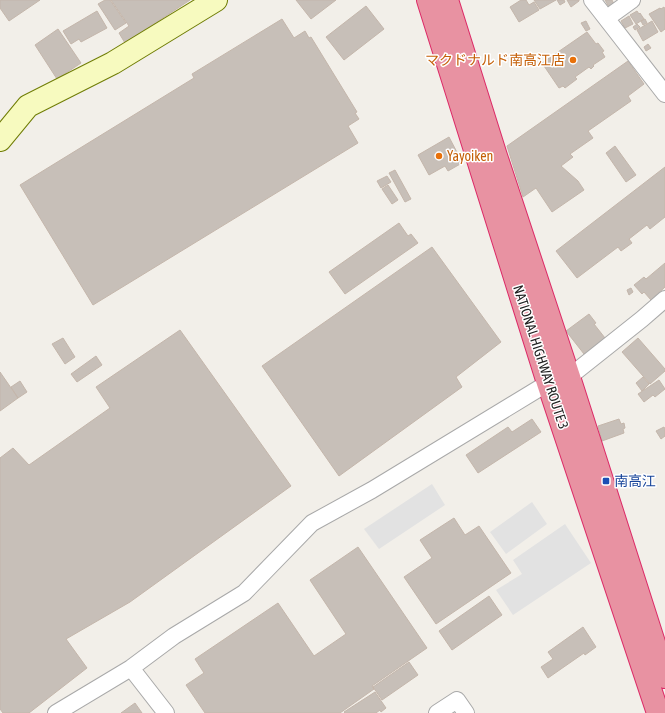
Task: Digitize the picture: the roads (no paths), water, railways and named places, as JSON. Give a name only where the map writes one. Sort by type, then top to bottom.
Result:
[{"type":"highway","name":"NATIONAL HIGHWAY ROUTE 3","points":[[428,0],[548,383],[658,713]]},
{"type":"highway","name":"NATIONAL HIGHWAY ROUTE 3","points":[[447,0],[665,677]]},
{"type":"street","points":[[0,140],[28,106],[114,63],[216,0]]},
{"type":"street","points":[[592,0],[665,94]]},
{"type":"street","points":[[607,18],[632,0]]},
{"type":"street","points":[[56,713],[131,668],[174,636],[244,593],[312,523],[372,490],[548,383],[569,377],[665,299]]},
{"type":"street","points":[[131,668],[166,713]]},
{"type":"street","points":[[437,713],[457,700],[466,713]]},
{"type":"place","name":"マクドナルド南高江店","points":[[573,60]]},
{"type":"place","name":"Yayoiken","points":[[439,156]]},
{"type":"place","name":"南高江","points":[[606,481]]}]
